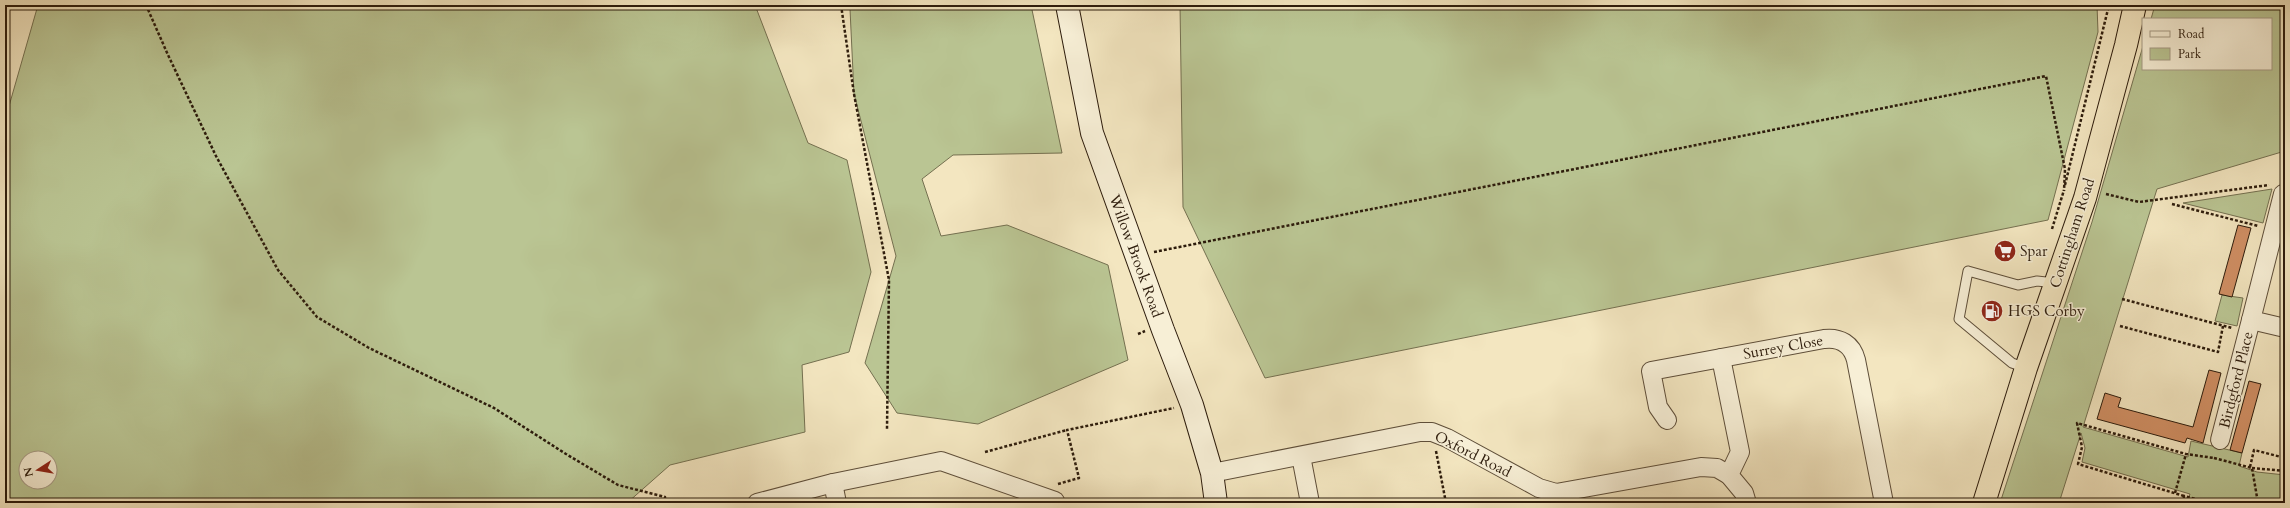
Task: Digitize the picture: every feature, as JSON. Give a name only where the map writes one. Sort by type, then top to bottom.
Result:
[{"type":"highway","name":"Cottingham Road","points":[[1984,503],[2026,368],[2085,198],[2126,45],[2135,5]]},
{"type":"street","name":"Willow Brook Road","points":[[1067,5],[1092,133],[1192,405],[1212,474],[1216,503]]},
{"type":"street","name":"Birdgford Place","points":[[2220,440],[2279,220],[2280,189]]},
{"type":"street","points":[[2250,325],[2285,328]]},
{"type":"street","name":"Surrey Close","points":[[1668,420],[1658,407],[1651,371],[1824,339],[1836,339],[1847,344],[1856,360],[1884,503]]},
{"type":"street","points":[[1721,358],[1740,452],[1729,475],[1744,492],[1747,503]]},
{"type":"street","name":"Oxford Road","points":[[1212,474],[1420,432],[1432,432],[1447,438],[1539,488],[1569,497],[1701,467],[1717,468],[1729,475]]},
{"type":"street","points":[[1301,456],[1310,503]]},
{"type":"street","points":[[757,503],[833,483],[941,461],[1056,492]]},
{"type":"street","points":[[833,483],[837,503]]},
{"type":"lane","points":[[2026,368],[2012,363],[1959,319],[1968,271],[2018,285],[2037,281],[2055,283]]},
{"type":"path","points":[[146,5],[168,55],[220,163],[278,270],[317,317],[369,348],[494,408],[618,485],[665,497],[665,503]]},
{"type":"path","points":[[841,5],[854,94],[889,280],[887,429]]},
{"type":"path","points":[[2051,234],[2064,192],[2109,5]]},
{"type":"path","points":[[1136,255],[2046,76],[2065,168],[2064,192]]},
{"type":"path","points":[[2101,198],[2105,194],[2139,202],[2280,189]]},
{"type":"path","points":[[2172,204],[2279,220]]},
{"type":"path","points":[[2122,299],[2223,326],[2250,325]]},
{"type":"path","points":[[2120,326],[2218,352],[2223,326]]},
{"type":"path","points":[[985,452],[1067,430],[1192,405]]},
{"type":"path","points":[[2212,503],[2078,464],[2082,448],[2077,423],[2186,454],[2214,458],[2251,468],[2285,471]]},
{"type":"path","points":[[1056,492],[1079,478],[1067,430]]},
{"type":"path","points":[[1432,432],[1446,503]]},
{"type":"path","points":[[2214,458],[2220,440]]},
{"type":"path","points":[[2258,503],[2251,468],[2254,450],[2285,458]]},
{"type":"path","points":[[2175,493],[2186,454]]},
{"type":"path","points":[[2183,503],[2184,496]]},
{"type":"green space","points":[[38,5],[755,5],[808,143],[847,160],[871,272],[849,352],[802,365],[805,432],[670,465],[627,503],[5,503],[5,120]]},
{"type":"green space","points":[[870,5],[1031,5],[1062,153],[953,155],[922,179],[941,236],[1007,225],[1108,265],[1128,360],[978,424],[897,413],[865,363],[896,256],[854,94],[850,9]]},
{"type":"green space","points":[[1180,5],[2097,5],[2098,32],[2048,220],[1265,378],[1183,207]]},
{"type":"green space","points":[[2155,5],[2285,5],[2285,151],[2157,189],[2083,427],[2188,457],[2191,441],[2242,453],[2239,466],[2257,472],[2285,475],[2285,503],[2220,503],[2207,500],[2206,503],[2187,503],[2190,494],[2082,462],[2085,448],[2081,433],[2059,503],[2000,503],[2092,222],[2142,49],[2142,70],[2272,70],[2272,18],[2151,18]]},
{"type":"green space","points":[[2272,189],[2263,223],[2183,203]]},
{"type":"green space","points":[[2222,295],[2243,298],[2237,326],[2215,321]]},
{"type":"building","points":[[2238,225],[2251,228],[2232,297],[2219,294]]},
{"type":"building","points":[[2209,370],[2221,373],[2203,443],[2187,438],[2185,443],[2097,419],[2105,393],[2121,398],[2118,407],[2193,427]]},
{"type":"building","points":[[2249,381],[2261,384],[2242,453],[2230,450]]},
{"type":"place","name":"Spar","points":[[2005,251]]},
{"type":"place","name":"HGS Corby","points":[[1992,311]]}]
